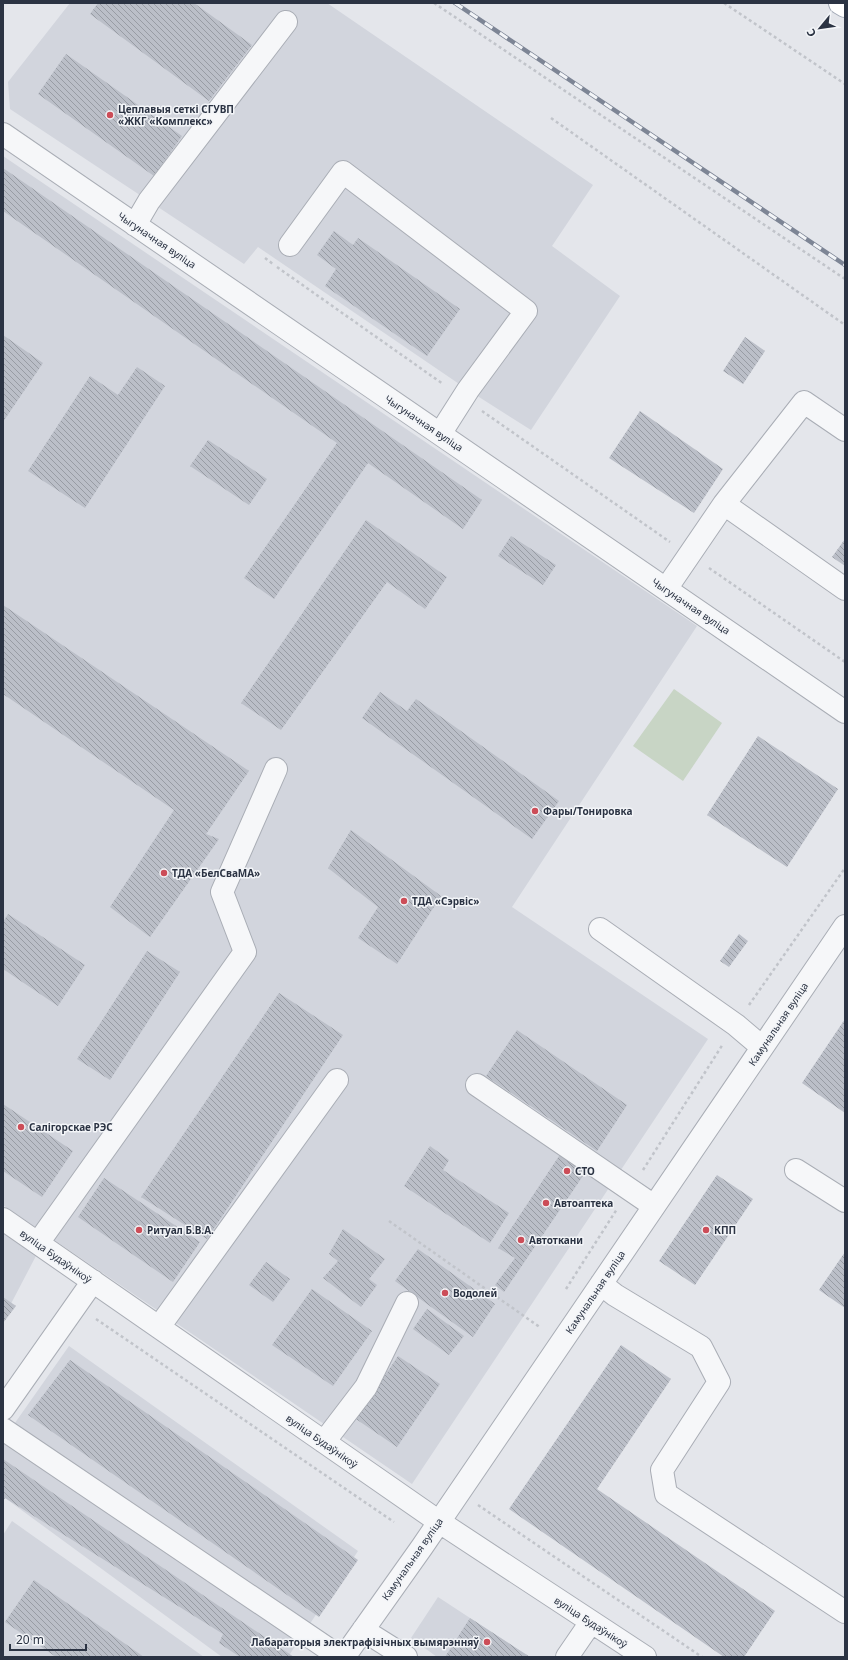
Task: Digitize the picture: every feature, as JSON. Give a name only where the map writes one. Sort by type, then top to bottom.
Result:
[{"type":"main road","points":[[840,3],[845,6]]},
{"type":"street","points":[[135,225],[148,201],[286,22]]},
{"type":"street","name":"Чыгуначная вуліца","points":[[3,134],[845,712]]},
{"type":"street","points":[[290,245],[343,172],[526,311],[463,398],[440,434]]},
{"type":"street","points":[[666,589],[724,504],[804,402],[845,430]]},
{"type":"street","points":[[724,504],[845,589]]},
{"type":"street","points":[[38,1243],[245,952],[222,892],[276,769]]},
{"type":"street","name":"Камунальная вуліца","points":[[344,1657],[438,1522],[845,926]]},
{"type":"street","points":[[600,929],[736,1025],[762,1047]]},
{"type":"street","points":[[159,1327],[337,1080]]},
{"type":"street","points":[[477,1085],[654,1206]]},
{"type":"street","points":[[796,1170],[845,1201]]},
{"type":"street","name":"вуліца Будаўнікоў","points":[[3,1219],[438,1522],[646,1657]]},
{"type":"street","points":[[3,1408],[93,1281]]},
{"type":"street","points":[[601,1284],[615,1295],[701,1347],[719,1382],[662,1470],[666,1494],[845,1612]]},
{"type":"street","points":[[324,1442],[366,1387],[407,1303]]},
{"type":"street","points":[[3,1428],[340,1657]]},
{"type":"street","points":[[567,1657],[591,1622]]},
{"type":"street","points":[[363,1630],[406,1657]]},
{"type":"path","points":[[434,3],[845,279]]},
{"type":"path","points":[[724,3],[845,84]]},
{"type":"path","points":[[551,118],[845,326]]},
{"type":"path","points":[[265,258],[463,398],[845,662]]},
{"type":"path","points":[[390,1221],[541,1328]]},
{"type":"path","points":[[94,1317],[400,1526]]},
{"type":"path","points":[[458,1534],[474,1503],[702,1657]]},
{"type":"shaded area","points":[[70,3],[327,3],[593,185],[552,246],[620,296],[531,430],[468,390],[258,247],[244,264],[10,109],[8,82]]},
{"type":"shaded area","points":[[3,156],[697,626],[512,907],[708,1039],[412,1484],[3,1205]]},
{"type":"shaded area","points":[[3,1228],[38,1252],[3,1319]]},
{"type":"shaded area","points":[[69,1346],[358,1551],[288,1657],[222,1657],[5,1498],[3,1501],[3,1440]]},
{"type":"shaded area","points":[[12,1521],[204,1657],[3,1657],[3,1535]]},
{"type":"shaded area","points":[[438,1597],[530,1657],[437,1657],[411,1638]]},
{"type":"green space","points":[[674,689],[722,723],[683,781],[633,746]]},
{"type":"building","points":[[98,3],[194,3],[252,45],[209,101],[90,14]]},
{"type":"building","name":"Цеплавыя сеткі СГУВП «ЖКГ «Комплекс»","points":[[66,54],[182,136],[154,176],[38,94]]},
{"type":"building","points":[[3,168],[482,500],[463,529],[368,463],[274,599],[244,578],[337,443],[3,211]]},
{"type":"building","points":[[334,231],[353,245],[358,238],[460,309],[427,356],[325,286],[336,269],[317,255]]},
{"type":"building","points":[[3,335],[43,363],[3,422]]},
{"type":"building","points":[[745,337],[765,351],[743,384],[723,371]]},
{"type":"building","points":[[137,367],[165,386],[85,508],[28,471],[90,376],[118,395]]},
{"type":"building","points":[[640,411],[723,469],[694,513],[609,458]]},
{"type":"building","points":[[208,440],[267,479],[249,505],[190,466]]},
{"type":"building","points":[[366,520],[447,577],[425,609],[387,582],[281,730],[241,703]]},
{"type":"building","points":[[511,536],[556,565],[543,585],[498,556]]},
{"type":"building","points":[[845,539],[845,566],[832,557]]},
{"type":"building","points":[[3,605],[249,771],[206,834],[219,839],[150,937],[110,907],[174,810],[3,694]]},
{"type":"building","points":[[380,692],[407,711],[416,699],[559,801],[532,839],[362,718]]},
{"type":"building","points":[[758,736],[838,789],[787,867],[707,815]]},
{"type":"building","name":"ТДА «Сэрвіс»","points":[[351,830],[441,896],[397,964],[358,938],[378,907],[328,868]]},
{"type":"building","points":[[8,914],[85,965],[58,1006],[3,969],[3,922]]},
{"type":"building","points":[[739,934],[748,941],[729,967],[720,961]]},
{"type":"building","points":[[147,951],[180,972],[110,1080],[77,1059]]},
{"type":"building","points":[[279,993],[343,1035],[207,1239],[141,1197]]},
{"type":"building","points":[[845,1019],[845,1113],[802,1083]]},
{"type":"building","points":[[517,1030],[627,1105],[597,1151],[486,1076]]},
{"type":"building","name":"Салігорскае РЭС","points":[[3,1104],[73,1151],[42,1197],[3,1171]]},
{"type":"building","points":[[430,1146],[449,1160],[443,1170],[509,1213],[490,1243],[404,1186]]},
{"type":"building","points":[[561,1153],[587,1170],[504,1292],[495,1285],[515,1258],[498,1248]]},
{"type":"building","name":"КПП","points":[[717,1175],[753,1199],[695,1285],[659,1261]]},
{"type":"building","name":"Ритуал Б.В.А.","points":[[104,1178],[200,1242],[173,1282],[78,1217]]},
{"type":"building","points":[[343,1229],[385,1259],[369,1279],[377,1285],[361,1307],[323,1278],[338,1261],[329,1254]]},
{"type":"building","name":"Водолей","points":[[418,1249],[495,1304],[473,1337],[395,1281]]},
{"type":"building","points":[[845,1252],[845,1308],[819,1290]]},
{"type":"building","points":[[266,1262],[290,1279],[273,1302],[249,1285]]},
{"type":"building","points":[[312,1289],[372,1331],[333,1386],[272,1345]]},
{"type":"building","points":[[3,1297],[16,1306],[3,1323]]},
{"type":"building","points":[[427,1309],[464,1336],[449,1355],[413,1329]]},
{"type":"building","points":[[621,1345],[671,1379],[597,1489],[775,1611],[744,1657],[724,1657],[509,1509]]},
{"type":"building","points":[[398,1356],[440,1384],[397,1447],[356,1419]]},
{"type":"building","points":[[70,1360],[358,1560],[319,1617],[28,1415]]},
{"type":"building","points":[[3,1459],[294,1657],[240,1657],[219,1643],[223,1634],[5,1498],[3,1501]]},
{"type":"building","points":[[34,1580],[144,1657],[56,1657],[5,1622]]},
{"type":"building","points":[[470,1618],[530,1657],[445,1657]]},
{"type":"railway","points":[[455,3],[845,265]]},
{"type":"place","name":"Цеплавыя сеткі СГУВП «ЖКГ «Комплекс»","points":[[110,115]]},
{"type":"place","name":"Фары/Тонировка","points":[[535,811]]},
{"type":"place","name":"ТДА «БелСваМА»","points":[[164,873]]},
{"type":"place","name":"ТДА «Сэрвіс»","points":[[404,901]]},
{"type":"place","name":"Салігорскае РЭС","points":[[21,1127]]},
{"type":"place","name":"СТО","points":[[567,1171]]},
{"type":"place","name":"Автоаптека","points":[[546,1203]]},
{"type":"place","name":"Ритуал Б.В.А.","points":[[139,1230]]},
{"type":"place","name":"КПП","points":[[706,1230]]},
{"type":"place","name":"Автоткани","points":[[521,1240]]},
{"type":"place","name":"Водолей","points":[[445,1293]]},
{"type":"place","name":"Лабараторыя электрафізічных вымярэнняў","points":[[487,1642]]}]
